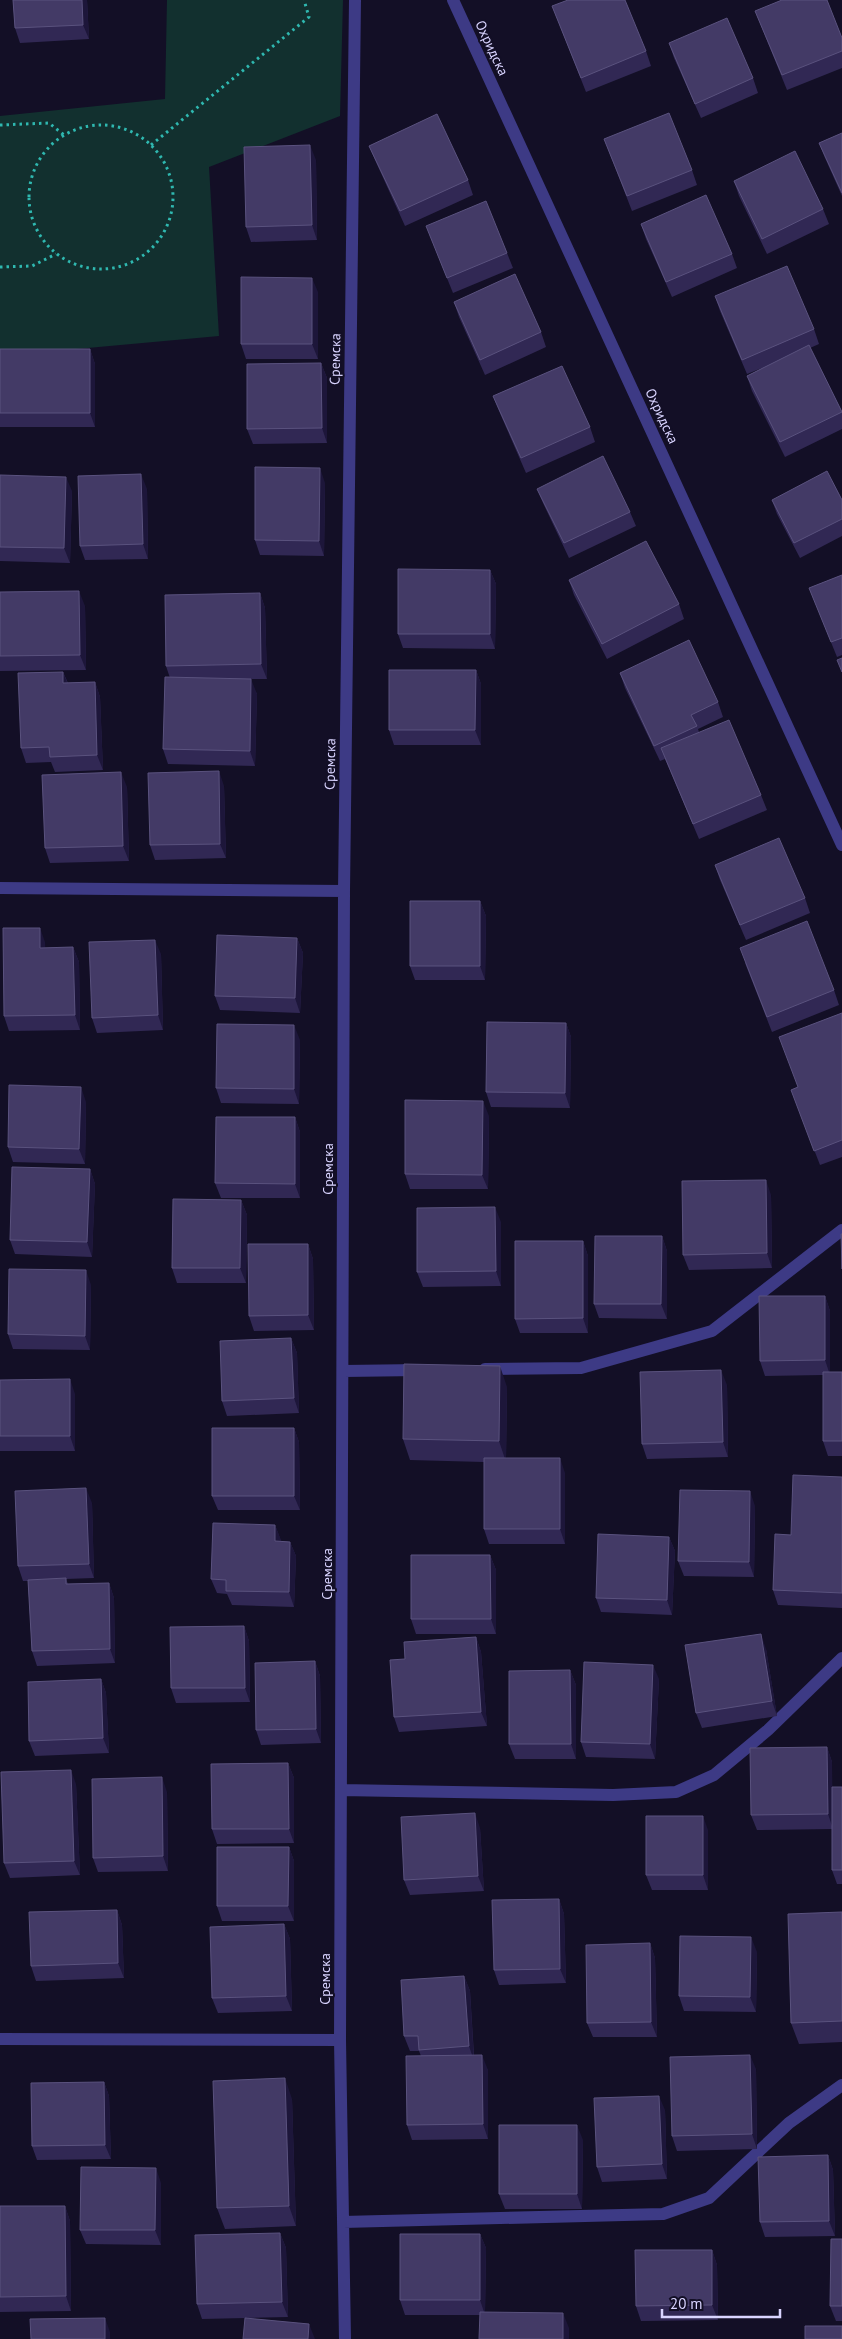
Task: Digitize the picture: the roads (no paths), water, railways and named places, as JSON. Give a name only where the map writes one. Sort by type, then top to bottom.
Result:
[{"type":"street","name":"Сремска","points":[[345,2339],[340,2040],[344,891],[355,0]]},
{"type":"street","name":"Охридска","points":[[453,0],[842,845]]},
{"type":"street","points":[[0,888],[344,891]]},
{"type":"street","points":[[472,1370],[581,1368],[712,1331],[842,1230]]},
{"type":"street","points":[[343,1371],[432,1370]]},
{"type":"street","points":[[341,1790],[613,1795],[676,1792],[714,1775],[768,1730],[842,1658]]},
{"type":"street","points":[[0,2039],[340,2040]]},
{"type":"street","points":[[343,2222],[663,2214],[710,2198],[789,2123],[842,2085]]}]
